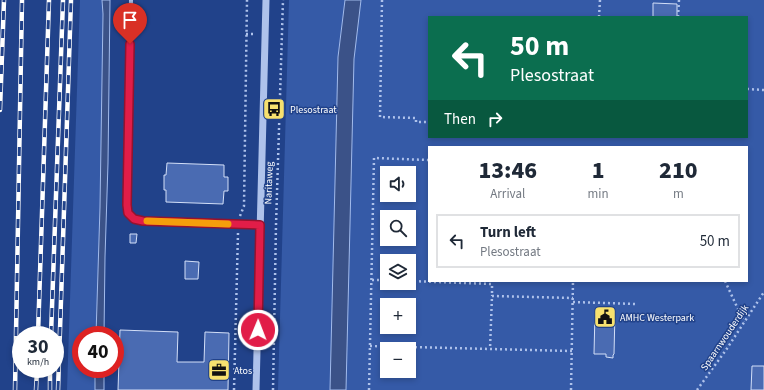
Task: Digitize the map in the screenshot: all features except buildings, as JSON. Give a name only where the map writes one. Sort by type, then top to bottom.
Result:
[{"type":"street","points":[[131,0],[128,213],[134,219],[143,221],[260,225]]},
{"type":"street","name":"Naritaweg","points":[[256,390],[266,0]]},
{"type":"path","points":[[234,390],[238,224],[244,206],[247,0]]},
{"type":"path","name":"Naritaweg","points":[[273,390],[276,225],[283,0]]},
{"type":"path","points":[[382,0],[380,116],[416,118],[416,122],[428,122]]},
{"type":"path","points":[[600,0],[600,16]]},
{"type":"path","points":[[678,16],[679,0]]},
{"type":"path","points":[[748,89],[764,90]]},
{"type":"path","points":[[369,390],[374,158],[428,160]]},
{"type":"path","points":[[372,280],[380,280]]},
{"type":"path","points":[[416,281],[428,282]]},
{"type":"path","points":[[437,282],[492,284],[490,349]]},
{"type":"path","points":[[571,390],[573,282]]},
{"type":"path","points":[[725,282],[744,323]]},
{"type":"path","name":"Spaarnwouderdijk","points":[[698,390],[764,292]]},
{"type":"path","points":[[492,296],[573,298]]},
{"type":"path","points":[[573,302],[636,304]]},
{"type":"path","points":[[370,346],[572,352]]},
{"type":"shaded area","points":[[80,0],[102,0],[100,207],[96,326],[72,326],[72,378],[95,378],[95,390],[67,390]]},
{"type":"shaded area","points":[[102,0],[110,0],[104,326],[96,326],[100,207]]},
{"type":"shaded area","points":[[289,0],[345,0],[338,57],[330,390],[278,390]]},
{"type":"shaded area","points":[[345,0],[361,0],[354,59],[346,390],[330,390],[338,57]]},
{"type":"shaded area","points":[[355,0],[764,0],[764,390],[340,390]]},
{"type":"shaded area","points":[[95,378],[104,378],[104,390],[95,390]]},
{"type":"railway","points":[[0,110],[4,0]]},
{"type":"railway","points":[[15,390],[22,0]]},
{"type":"railway","points":[[38,326],[49,0]]},
{"type":"railway","points":[[51,326],[63,0]]},
{"type":"railway","points":[[58,390],[71,0]]},
{"type":"railway","points":[[36,390],[37,378]]},
{"type":"railway","points":[[50,378],[50,390]]},
{"type":"slow traffic","points":[[147,221],[228,224]]},
{"type":"place","name":"Plesostraat","points":[[274,109]]},
{"type":"place","name":"AMHC Westerpark","points":[[605,317]]},
{"type":"place","name":"Atos","points":[[219,370]]},
{"type":"route","points":[[130,44],[128,213],[134,219],[143,221],[260,225],[258,330]]}]
